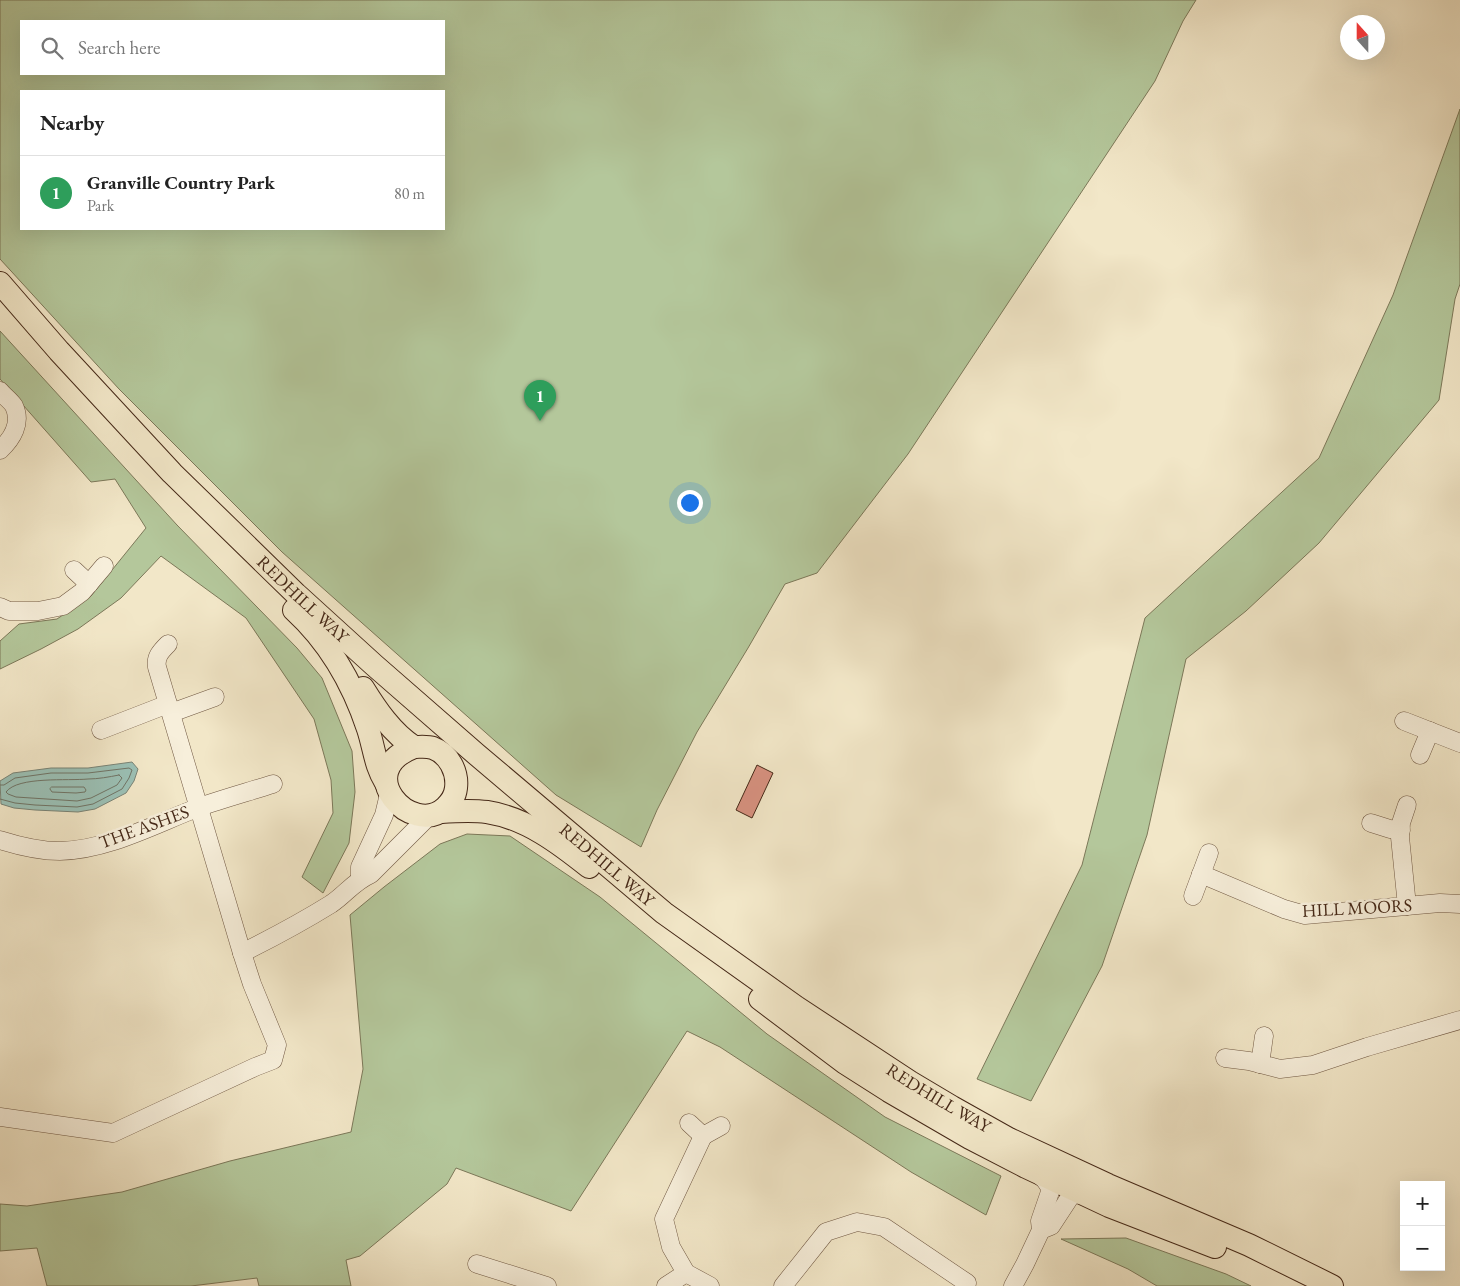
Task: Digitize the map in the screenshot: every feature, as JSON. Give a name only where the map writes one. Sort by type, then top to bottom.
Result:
[{"type":"main road","name":"REDHILL WAY","points":[[0,283],[59,351],[172,473],[296,594],[476,754],[664,913],[804,1012],[952,1108],[1009,1139],[1108,1185],[1249,1245],[1332,1286]]},
{"type":"main road","name":"REDHILL WAY","points":[[0,307],[115,434],[217,538],[303,618],[318,636],[335,659],[351,686],[369,731],[378,767],[388,789]]},
{"type":"main road","points":[[296,594],[304,610],[325,632],[384,719],[401,737],[414,747]]},
{"type":"main road","points":[[446,757],[455,773],[456,788],[453,800],[436,814],[420,815],[407,810],[395,801],[388,789],[387,772],[398,755],[414,747],[422,747],[432,748],[446,757],[462,762],[522,810],[551,816]]},
{"type":"main road","name":"REDHILL WAY","points":[[436,814],[487,812],[526,824],[571,853],[651,917],[845,1063],[889,1091],[970,1138],[1036,1172],[1109,1206],[1205,1243],[1303,1286]]},
{"type":"street","points":[[0,391],[14,406],[17,423],[10,440],[0,450]]},
{"type":"street","points":[[0,607],[9,611],[38,611],[63,606],[82,592],[104,566]]},
{"type":"street","points":[[74,570],[89,584]]},
{"type":"street","points":[[0,1117],[113,1133],[273,1060],[277,1045],[252,984],[242,953],[156,662],[160,652],[168,644]]},
{"type":"street","points":[[101,730],[216,697]]},
{"type":"street","points":[[1404,721],[1460,744]]},
{"type":"street","points":[[1420,755],[1430,731]]},
{"type":"street","name":"THE ASHES","points":[[0,840],[28,848],[60,851],[86,848],[109,842],[200,807],[273,784]]},
{"type":"street","points":[[360,879],[360,867],[384,815],[388,789]]},
{"type":"street","points":[[1407,805],[1400,830],[1407,906]]},
{"type":"street","points":[[242,953],[289,929],[332,903],[360,879],[371,874],[436,814]]},
{"type":"street","points":[[1371,823],[1400,830]]},
{"type":"street","points":[[1193,896],[1209,853]]},
{"type":"street","name":"HILL MOORS","points":[[1201,874],[1284,909],[1306,915],[1440,903],[1460,904]]},
{"type":"street","points":[[1225,1058],[1280,1068],[1313,1065],[1460,1020]]},
{"type":"street","points":[[1260,1064],[1264,1036]]},
{"type":"street","points":[[690,1123],[703,1136]]},
{"type":"street","points":[[710,1286],[686,1273],[671,1247],[664,1218],[703,1136],[721,1126]]},
{"type":"street","points":[[1013,1286],[1041,1230],[1040,1221],[1051,1189],[1036,1172]]},
{"type":"street","points":[[1041,1230],[1051,1226],[1070,1197],[1076,1194],[1088,1196]]},
{"type":"street","points":[[783,1286],[826,1232],[857,1222],[884,1227],[967,1283]]},
{"type":"street","points":[[477,1264],[547,1286]]},
{"type":"street","points":[[666,1286],[686,1273]]},
{"type":"green space","points":[[0,0],[1196,0],[1183,21],[1155,81],[908,454],[817,573],[785,584],[697,732],[657,810],[641,847],[556,795],[282,552],[119,389],[0,259]]},
{"type":"green space","points":[[1460,109],[1460,284],[1455,299],[1439,400],[1319,543],[1246,611],[1186,659],[1147,835],[1102,966],[1031,1101],[977,1079],[1082,865],[1145,618],[1319,458],[1393,295]]},
{"type":"green space","points":[[0,331],[177,525],[297,648],[322,678],[352,751],[355,792],[349,843],[323,893],[302,877],[333,813],[331,780],[314,719],[246,618],[161,556],[121,598],[78,629],[0,669],[0,641],[19,624],[57,619],[91,596],[146,528],[115,479],[91,482],[0,379]]},
{"type":"green space","points":[[467,834],[510,836],[600,897],[767,1034],[885,1117],[1001,1176],[986,1215],[911,1172],[720,1047],[687,1031],[571,1211],[456,1168],[447,1184],[360,1256],[346,1260],[351,1286],[259,1286],[257,1278],[191,1286],[47,1286],[37,1248],[0,1251],[0,1204],[27,1206],[122,1192],[230,1161],[351,1132],[363,1069],[350,915],[440,844]]},
{"type":"green space","points":[[1126,1238],[1226,1274],[1251,1286],[1157,1286],[1128,1269],[1061,1239]]},
{"type":"water","points":[[132,762],[138,769],[134,781],[126,793],[95,809],[78,812],[35,810],[14,808],[1,804],[0,781],[13,773],[51,768],[88,768]]},
{"type":"building","points":[[757,765],[773,773],[752,818],[736,810]]},
{"type":"place","name":"Granville Country Park","points":[[540,421]]}]
